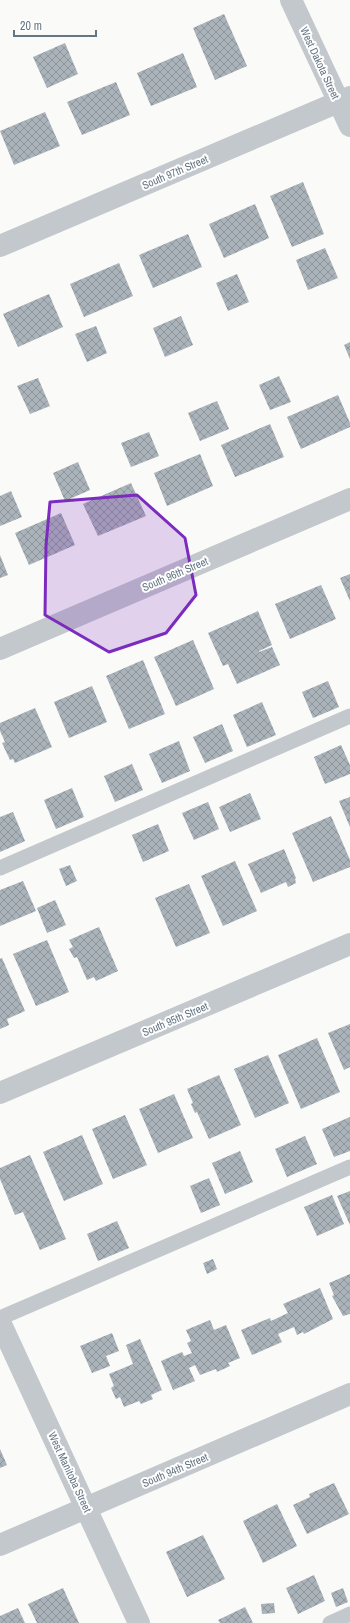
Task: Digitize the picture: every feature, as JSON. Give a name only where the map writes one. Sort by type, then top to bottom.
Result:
[{"type":"street","name":"West Dakota Street","points":[[291,0],[344,100],[350,126]]},
{"type":"street","name":"South 97th Street","points":[[0,246],[344,100]]},
{"type":"street","name":"South 96th Street","points":[[0,649],[350,499]]},
{"type":"street","name":"South 95th Street","points":[[0,1093],[350,944]]},
{"type":"street","name":"West Manitoba Street","points":[[0,1322],[139,1623]]},
{"type":"street","name":"South 94th Street","points":[[0,1545],[350,1394]]},
{"type":"lane","points":[[0,868],[350,716]]},
{"type":"lane","points":[[0,1318],[350,1167]]},
{"type":"lane","points":[[330,1623],[350,1614]]},
{"type":"highlighted area","points":[[137,495],[185,538],[196,595],[166,633],[109,652],[45,615],[46,545],[50,502]]},
{"type":"building","points":[[224,14],[247,66],[215,80],[193,28]]},
{"type":"building","points":[[65,43],[78,74],[47,88],[33,57]]},
{"type":"building","points":[[183,53],[197,87],[151,106],[137,73]]},
{"type":"building","points":[[116,82],[130,115],[82,135],[67,102]]},
{"type":"building","points":[[45,112],[60,146],[14,165],[0,131]]},
{"type":"building","points":[[303,182],[324,234],[292,247],[270,196]]},
{"type":"building","points":[[255,204],[269,238],[224,258],[209,224]]},
{"type":"building","points":[[188,234],[202,267],[153,288],[139,255]]},
{"type":"building","points":[[325,248],[338,278],[308,290],[296,260]]},
{"type":"building","points":[[119,263],[133,296],[84,317],[70,284]]},
{"type":"building","points":[[237,274],[249,302],[228,311],[216,283]]},
{"type":"building","points":[[49,294],[63,327],[18,347],[3,314]]},
{"type":"building","points":[[181,316],[193,345],[165,357],[153,328]]},
{"type":"building","points":[[96,326],[107,353],[87,362],[75,334]]},
{"type":"building","points":[[350,342],[350,359],[344,345]]},
{"type":"building","points":[[279,376],[291,402],[270,410],[259,385]]},
{"type":"building","points":[[38,378],[50,406],[30,414],[17,386]]},
{"type":"building","points":[[338,395],[350,423],[350,427],[301,449],[287,417]]},
{"type":"building","points":[[217,401],[229,429],[200,441],[188,413]]},
{"type":"building","points":[[270,424],[284,457],[235,477],[221,445]]},
{"type":"building","points":[[149,432],[159,456],[131,467],[121,443]]},
{"type":"building","points":[[200,454],[213,486],[167,506],[154,473]]},
{"type":"building","points":[[78,462],[90,490],[65,501],[53,473]]},
{"type":"building","points":[[131,483],[146,516],[98,536],[83,504]]},
{"type":"building","points":[[11,491],[22,517],[0,526],[0,496]]},
{"type":"building","points":[[61,513],[75,545],[29,565],[15,533]]},
{"type":"building","points":[[0,555],[8,575],[0,578]]},
{"type":"building","points":[[350,574],[350,601],[340,578]]},
{"type":"building","points":[[321,585],[336,619],[290,639],[275,604]]},
{"type":"building","points":[[258,611],[272,645],[259,652],[272,647],[280,665],[237,684],[228,664],[223,666],[208,633]]},
{"type":"building","points":[[193,640],[214,689],[176,706],[154,657]]},
{"type":"building","points":[[143,660],[165,714],[129,729],[106,676]]},
{"type":"building","points":[[328,681],[339,707],[313,718],[302,692]]},
{"type":"building","points":[[92,686],[107,722],[69,738],[54,702]]},
{"type":"building","points":[[262,702],[276,735],[247,747],[233,715]]},
{"type":"building","points":[[35,708],[52,747],[15,763],[13,759],[10,760],[2,743],[5,742],[0,731],[0,723]]},
{"type":"building","points":[[222,724],[233,751],[205,763],[193,737]]},
{"type":"building","points":[[179,741],[190,771],[162,783],[149,754]]},
{"type":"building","points":[[341,745],[350,765],[350,774],[325,784],[314,757]]},
{"type":"building","points":[[132,764],[143,790],[115,802],[104,776]]},
{"type":"building","points":[[72,788],[84,817],[56,829],[44,800]]},
{"type":"building","points":[[250,793],[261,819],[230,832],[219,807]]},
{"type":"building","points":[[350,797],[350,827],[339,801]]},
{"type":"building","points":[[208,802],[219,829],[194,840],[182,813]]},
{"type":"building","points":[[13,812],[25,841],[0,852],[0,817]]},
{"type":"building","points":[[331,816],[350,860],[350,867],[313,882],[292,833]]},
{"type":"building","points":[[158,824],[169,851],[143,862],[132,835]]},
{"type":"building","points":[[284,849],[296,878],[296,883],[288,887],[286,882],[261,893],[248,864]]},
{"type":"building","points":[[235,861],[257,911],[223,926],[201,876]]},
{"type":"building","points":[[70,865],[77,881],[66,886],[59,869]]},
{"type":"building","points":[[23,881],[36,911],[0,926],[0,890]]},
{"type":"building","points":[[189,884],[210,933],[176,947],[155,898]]},
{"type":"building","points":[[55,900],[66,925],[47,933],[37,908]]},
{"type":"building","points":[[99,927],[118,971],[96,981],[94,977],[87,980],[77,957],[74,958],[69,949],[73,947],[69,940]]},
{"type":"building","points":[[47,940],[69,992],[36,1006],[13,954]]},
{"type":"building","points":[[2,958],[25,1011],[7,1019],[9,1025],[0,1029],[0,959]]},
{"type":"building","points":[[350,1024],[350,1067],[344,1070],[328,1033]]},
{"type":"building","points":[[317,1038],[340,1092],[301,1109],[278,1055]]},
{"type":"building","points":[[268,1055],[289,1103],[255,1118],[234,1069]]},
{"type":"building","points":[[219,1075],[241,1125],[209,1139],[197,1112],[195,1113],[191,1104],[193,1103],[187,1089]]},
{"type":"building","points":[[174,1094],[193,1138],[158,1153],[139,1109]]},
{"type":"building","points":[[125,1115],[147,1165],[113,1179],[92,1129]]},
{"type":"building","points":[[350,1117],[350,1151],[334,1157],[322,1129]]},
{"type":"building","points":[[82,1135],[103,1184],[64,1201],[43,1152]]},
{"type":"building","points":[[305,1136],[317,1164],[287,1177],[275,1149]]},
{"type":"building","points":[[240,1151],[253,1182],[225,1194],[212,1163]]},
{"type":"building","points":[[30,1155],[66,1239],[40,1250],[23,1212],[15,1215],[0,1179],[0,1168]]},
{"type":"building","points":[[209,1178],[220,1205],[201,1213],[190,1186]]},
{"type":"building","points":[[350,1191],[350,1225],[337,1196]]},
{"type":"building","points":[[332,1195],[344,1224],[317,1236],[304,1207]]},
{"type":"building","points":[[117,1221],[129,1248],[98,1261],[87,1234]]},
{"type":"building","points":[[213,1259],[217,1269],[207,1274],[203,1263]]},
{"type":"building","points":[[350,1274],[350,1314],[343,1316],[332,1296],[334,1295],[329,1283]]},
{"type":"building","points":[[320,1288],[333,1319],[304,1334],[303,1332],[297,1335],[294,1327],[278,1334],[282,1342],[252,1355],[241,1330],[270,1318],[271,1321],[288,1313],[283,1304]]},
{"type":"building","points":[[210,1320],[214,1330],[226,1325],[240,1358],[228,1363],[230,1366],[217,1372],[216,1369],[200,1375],[195,1365],[189,1368],[195,1381],[173,1390],[161,1361],[182,1352],[184,1356],[192,1353],[187,1343],[191,1341],[186,1330]]},
{"type":"building","points":[[112,1333],[119,1351],[106,1356],[110,1366],[92,1373],[80,1346]]},
{"type":"building","points":[[140,1339],[162,1390],[151,1395],[153,1399],[141,1404],[139,1401],[124,1407],[120,1397],[116,1399],[111,1388],[114,1386],[109,1374],[133,1364],[126,1345]]},
{"type":"building","points":[[0,1449],[7,1465],[0,1468]]},
{"type":"building","points":[[334,1483],[349,1514],[307,1534],[293,1505],[310,1497],[309,1494]]},
{"type":"building","points":[[277,1504],[297,1546],[263,1563],[243,1521]]},
{"type":"building","points":[[203,1535],[225,1579],[187,1597],[166,1552]]},
{"type":"building","points":[[314,1575],[325,1601],[298,1614],[286,1588]]},
{"type":"building","points":[[63,1588],[79,1623],[37,1623],[28,1604]]},
{"type":"building","points":[[343,1588],[348,1602],[336,1607],[331,1593]]},
{"type":"building","points":[[274,1603],[275,1613],[262,1614],[261,1604]]},
{"type":"building","points":[[245,1607],[253,1623],[220,1623],[218,1620]]},
{"type":"building","points":[[18,1608],[25,1623],[0,1623],[0,1616]]}]
